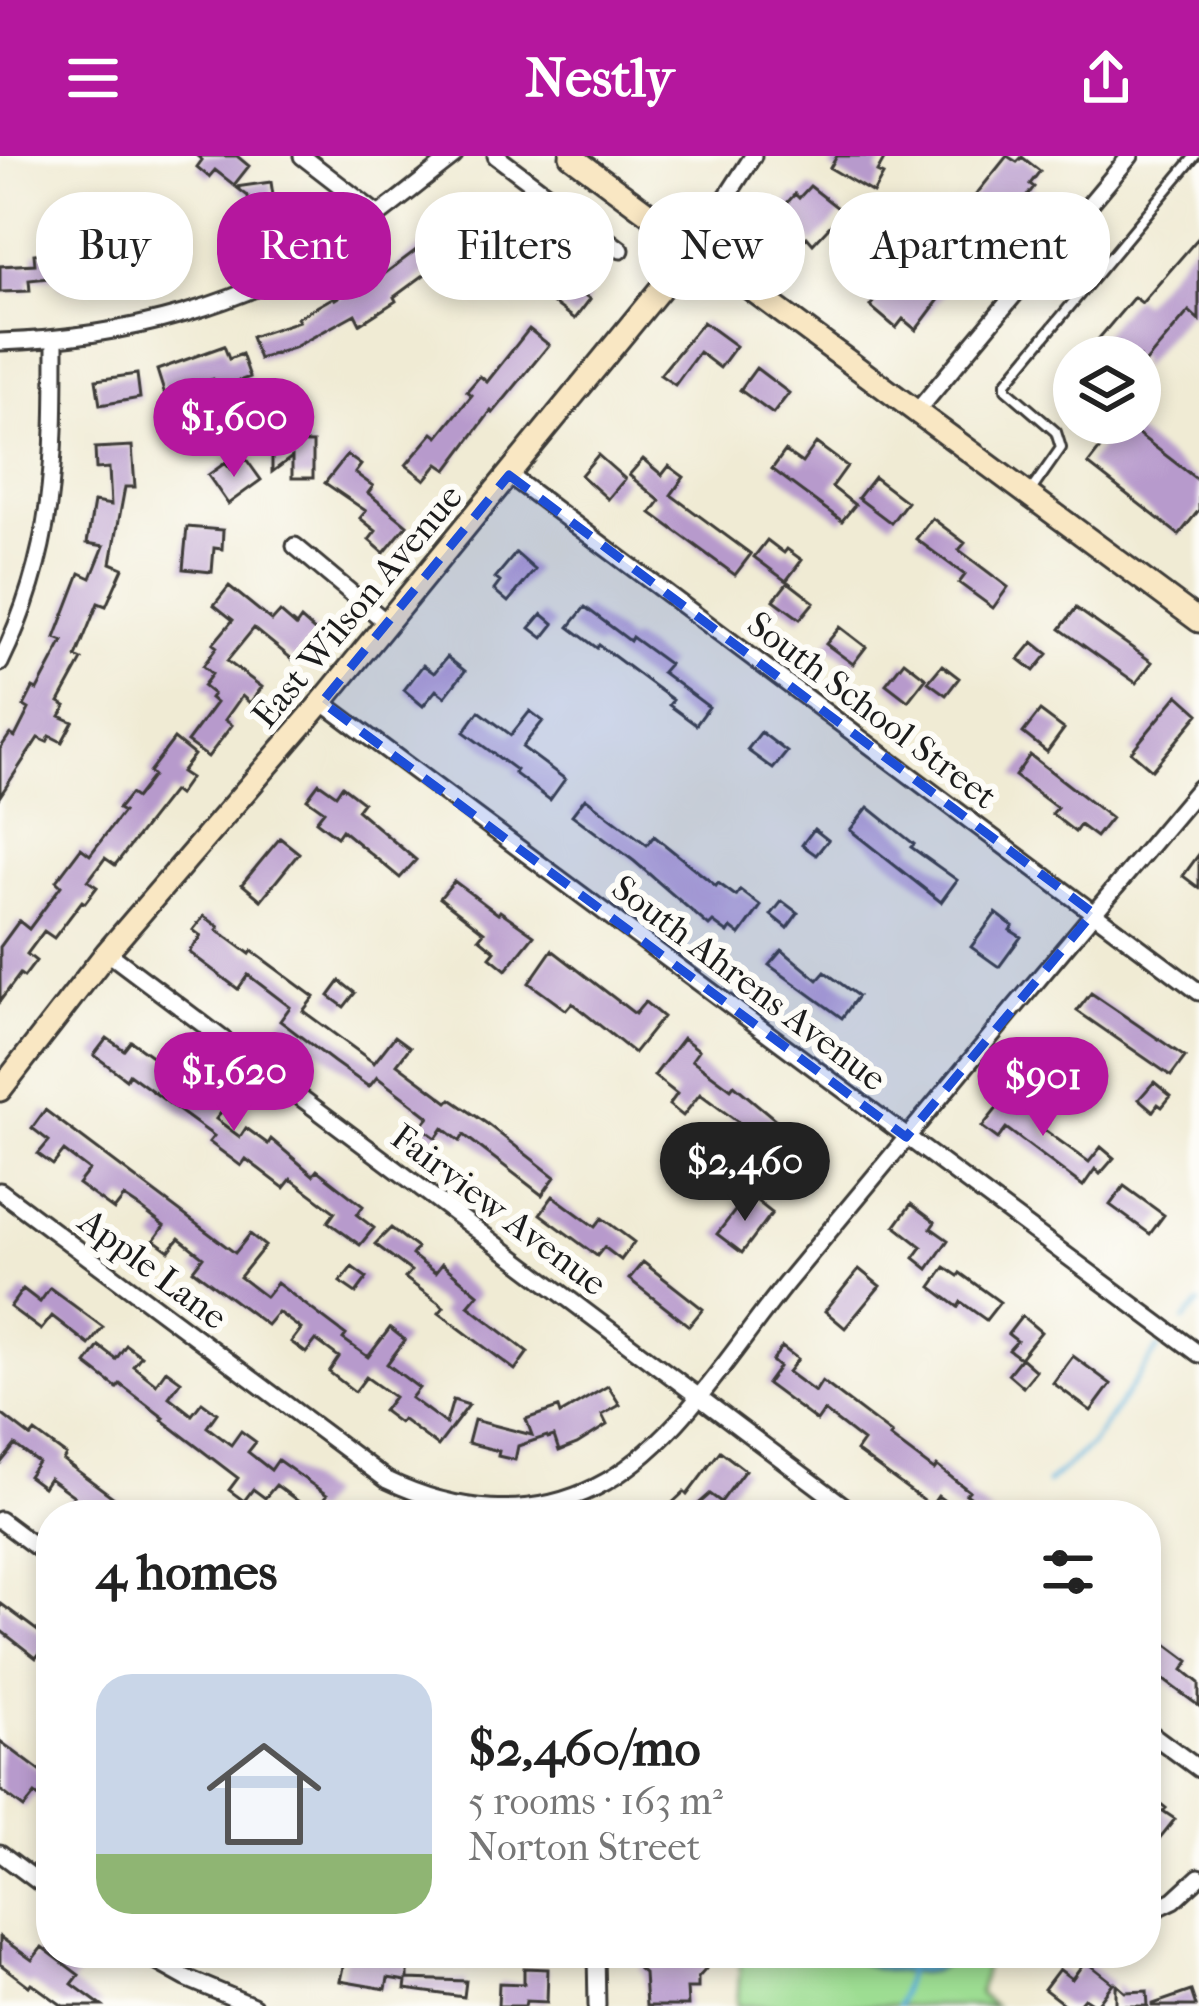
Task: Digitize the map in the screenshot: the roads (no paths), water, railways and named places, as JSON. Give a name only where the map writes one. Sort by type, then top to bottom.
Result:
[{"type":"street","points":[[302,156],[349,192]]},
{"type":"street","points":[[391,203],[454,156]]},
{"type":"street","points":[[496,156],[621,250]]},
{"type":"street","points":[[571,156],[638,207]]},
{"type":"street","name":"East Wilson Avenue","points":[[730,192],[753,156]]},
{"type":"street","points":[[918,410],[1130,156]]},
{"type":"street","points":[[0,342],[55,340],[138,325],[223,300]]},
{"type":"street","name":"East Wilson Avenue","points":[[0,1090],[107,952],[388,623],[651,300]]},
{"type":"street","points":[[764,300],[1199,621]]},
{"type":"street","points":[[0,663],[25,605],[44,540],[55,444],[55,340]]},
{"type":"street","name":"South School Street","points":[[509,475],[1199,992]]},
{"type":"street","points":[[295,546],[388,623]]},
{"type":"street","name":"South Ahrens Avenue","points":[[322,702],[1199,1354]]},
{"type":"street","name":"Apple Lane","points":[[559,1500],[615,1477],[670,1432],[775,1296],[1199,788]]},
{"type":"street","name":"Fairview Avenue","points":[[107,952],[836,1500]]},
{"type":"street","name":"Apple Lane","points":[[0,1191],[368,1467],[417,1494],[439,1500]]},
{"type":"street","points":[[0,1520],[36,1547]]},
{"type":"street","points":[[1161,1741],[1199,1769]]},
{"type":"street","points":[[0,1853],[36,1880]]},
{"type":"street","points":[[1161,1906],[1199,1876]]},
{"type":"street","points":[[168,1968],[253,2006]]},
{"type":"street","points":[[596,1968],[597,2006]]},
{"type":"lane","points":[[1029,494],[1061,448],[1056,432],[1006,389],[1006,383],[1195,156]]},
{"type":"water","points":[[875,1968],[940,1968],[918,1973]]},
{"type":"waterway","points":[[1184,1320],[1199,1304]]},
{"type":"waterway","points":[[1048,1483],[1091,1445],[1159,1347]]},
{"type":"waterway","points":[[897,2006],[908,1972]]}]
